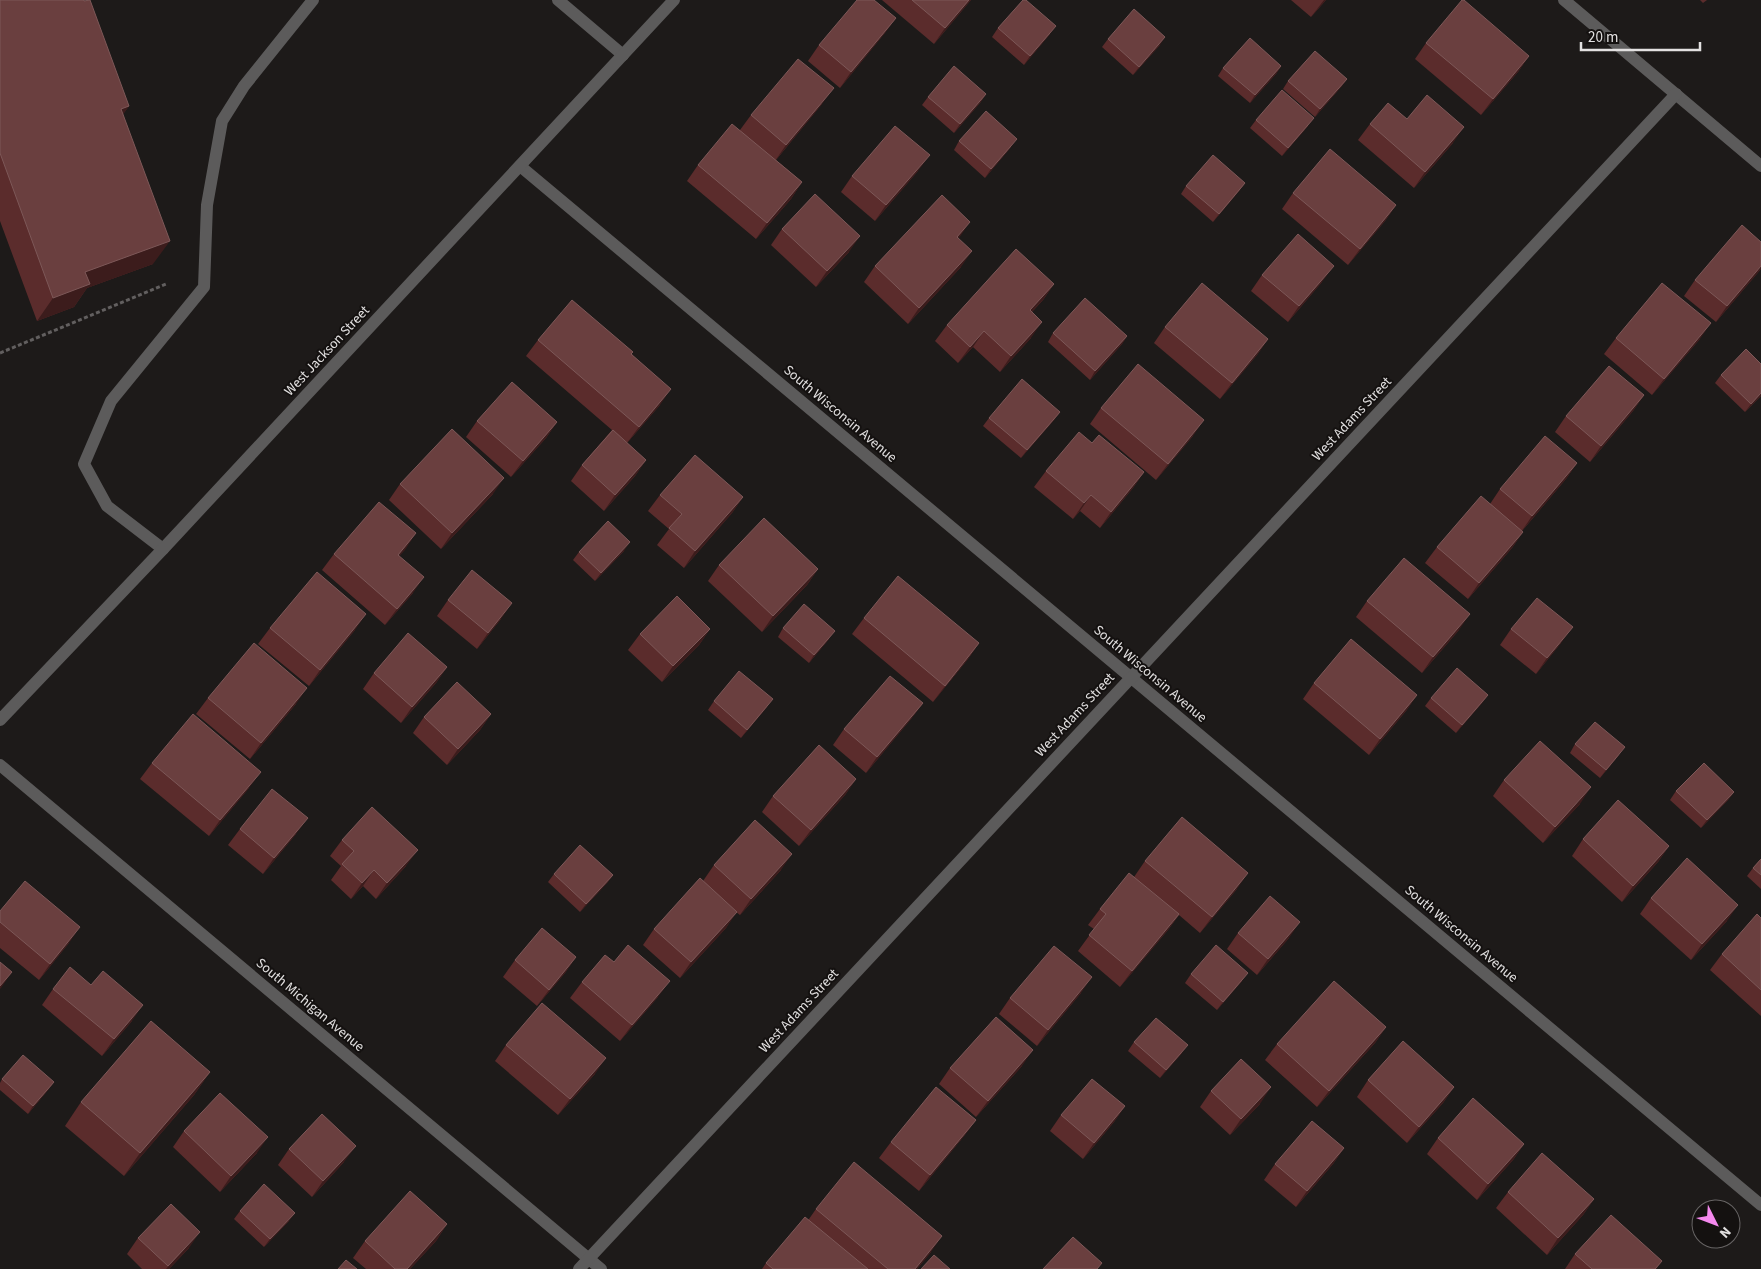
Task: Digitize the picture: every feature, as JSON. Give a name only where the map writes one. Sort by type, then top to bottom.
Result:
[{"type":"street","points":[[163,549],[107,506],[84,464],[111,402],[204,287],[207,205],[222,121],[244,86],[313,0]]},
{"type":"street","points":[[558,0],[623,55]]},
{"type":"street","name":"West Jackson Street","points":[[0,720],[163,549],[674,0]]},
{"type":"street","points":[[1564,0],[1761,166]]},
{"type":"street","name":"West Adams Street","points":[[578,1269],[1676,94]]},
{"type":"street","name":"South Wisconsin Avenue","points":[[520,166],[1761,1205]]},
{"type":"street","name":"South Michigan Avenue","points":[[0,765],[601,1269]]},
{"type":"path","points":[[0,353],[166,284]]},
{"type":"building","points":[[0,0],[90,0],[129,106],[121,109],[170,241],[85,272],[90,284],[53,298],[0,153]]},
{"type":"building","points":[[857,0],[874,0],[896,18],[851,72],[819,45]]},
{"type":"building","points":[[912,0],[969,0],[945,28]]},
{"type":"building","points":[[1023,0],[1026,0],[1056,26],[1030,56],[998,28]]},
{"type":"building","points":[[1462,0],[1529,56],[1493,99],[1426,43]]},
{"type":"building","points":[[1134,9],[1165,37],[1139,67],[1108,39]]},
{"type":"building","points":[[1250,38],[1281,66],[1255,95],[1223,68]]},
{"type":"building","points":[[1315,51],[1347,79],[1320,109],[1288,81]]},
{"type":"building","points":[[798,59],[834,88],[786,145],[751,115]]},
{"type":"building","points":[[954,66],[986,94],[960,124],[928,97]]},
{"type":"building","points":[[1282,90],[1314,118],[1288,148],[1256,120]]},
{"type":"building","points":[[1427,95],[1464,127],[1425,172],[1370,124],[1388,103],[1407,119]]},
{"type":"building","points":[[986,111],[1017,139],[991,169],[959,141]]},
{"type":"building","points":[[732,124],[802,182],[767,223],[698,165]]},
{"type":"building","points":[[895,126],[930,155],[886,205],[852,176]]},
{"type":"building","points":[[1330,149],[1396,205],[1360,249],[1293,193]]},
{"type":"building","points":[[1213,155],[1245,183],[1219,214],[1186,186]]},
{"type":"building","points":[[815,194],[860,236],[827,271],[782,229]]},
{"type":"building","points":[[942,195],[970,222],[957,237],[972,251],[919,308],[875,266]]},
{"type":"building","points":[[1742,225],[1761,242],[1761,266],[1727,306],[1695,280]]},
{"type":"building","points":[[1298,234],[1334,266],[1299,306],[1262,275]]},
{"type":"building","points":[[1016,249],[1054,284],[1030,310],[1042,322],[1011,356],[984,331],[970,347],[947,325]]},
{"type":"building","points":[[1202,283],[1268,339],[1232,383],[1165,327]]},
{"type":"building","points":[[1662,283],[1711,323],[1664,379],[1616,338]]},
{"type":"building","points":[[1085,298],[1127,336],[1095,371],[1053,333]]},
{"type":"building","points":[[572,300],[633,352],[631,354],[671,389],[639,427],[538,340]]},
{"type":"building","points":[[1746,349],[1761,364],[1761,393],[1751,404],[1721,375]]},
{"type":"building","points":[[1138,364],[1204,420],[1168,464],[1101,408]]},
{"type":"building","points":[[1609,366],[1644,395],[1601,446],[1566,416]]},
{"type":"building","points":[[1022,379],[1060,412],[1027,450],[989,418]]},
{"type":"building","points":[[512,382],[557,422],[523,461],[477,421]]},
{"type":"building","points":[[452,429],[504,478],[452,533],[400,484]]},
{"type":"building","points":[[613,430],[646,460],[615,495],[582,465]]},
{"type":"building","points":[[1079,432],[1092,443],[1099,435],[1144,472],[1111,512],[1091,495],[1084,503],[1046,471]]},
{"type":"building","points":[[1545,436],[1577,463],[1532,516],[1500,489]]},
{"type":"building","points":[[695,455],[743,497],[695,551],[669,528],[682,514],[660,495]]},
{"type":"building","points":[[1481,496],[1523,532],[1479,583],[1437,547]]},
{"type":"building","points":[[379,502],[416,533],[398,555],[424,577],[397,609],[334,554]]},
{"type":"building","points":[[764,518],[818,569],[773,616],[719,565]]},
{"type":"building","points":[[608,521],[630,542],[601,573],[579,552]]},
{"type":"building","points":[[1404,558],[1470,614],[1433,657],[1367,601]]},
{"type":"building","points":[[472,570],[512,603],[488,633],[448,600]]},
{"type":"building","points":[[317,572],[366,614],[320,670],[270,628]]},
{"type":"building","points":[[898,576],[979,643],[945,686],[864,618]]},
{"type":"building","points":[[677,596],[710,629],[673,666],[640,634]]},
{"type":"building","points":[[1537,598],[1573,627],[1547,658],[1511,629]]},
{"type":"building","points":[[804,604],[835,631],[814,655],[783,628]]},
{"type":"building","points":[[408,633],[447,667],[412,707],[374,673]]},
{"type":"building","points":[[1351,639],[1417,695],[1380,739],[1314,683]]},
{"type":"building","points":[[254,643],[307,688],[261,743],[208,698]]},
{"type":"building","points":[[1457,668],[1488,695],[1462,725],[1431,698]]},
{"type":"building","points":[[739,671],[773,699],[747,730],[714,701]]},
{"type":"building","points":[[890,676],[923,703],[877,757],[844,729]]},
{"type":"building","points":[[457,682],[491,714],[458,749],[424,717]]},
{"type":"building","points":[[193,714],[261,772],[220,820],[152,763]]},
{"type":"building","points":[[1595,722],[1625,747],[1606,770],[1575,744]]},
{"type":"building","points":[[1540,741],[1591,787],[1555,827],[1504,780]]},
{"type":"building","points":[[819,745],[856,779],[811,830],[773,796]]},
{"type":"building","points":[[1704,763],[1734,792],[1707,820],[1676,791]]},
{"type":"building","points":[[272,789],[308,818],[274,858],[240,829]]},
{"type":"building","points":[[1618,800],[1669,846],[1633,886],[1583,839]]},
{"type":"building","points":[[372,807],[418,850],[387,883],[374,870],[362,883],[342,864],[354,851],[342,840]]},
{"type":"building","points":[[1182,817],[1248,873],[1212,917],[1145,861]]},
{"type":"building","points":[[755,820],[792,854],[751,899],[714,865]]},
{"type":"building","points":[[580,845],[613,875],[586,904],[554,874]]},
{"type":"building","points":[[1687,858],[1738,905],[1702,944],[1651,898]]},
{"type":"building","points":[[1761,859],[1761,875],[1753,868]]},
{"type":"building","points":[[1129,873],[1179,914],[1132,971],[1089,935],[1106,914],[1100,909]]},
{"type":"building","points":[[700,878],[737,912],[691,962],[654,929]]},
{"type":"building","points":[[25,881],[80,927],[50,964],[0,922],[0,911]]},
{"type":"building","points":[[1270,896],[1300,922],[1268,959],[1238,933]]},
{"type":"building","points":[[1757,914],[1761,918],[1761,990],[1722,954]]},
{"type":"building","points":[[542,928],[576,957],[549,990],[515,960]]},
{"type":"building","points":[[628,945],[670,981],[632,1025],[582,982],[605,955],[614,962]]},
{"type":"building","points":[[1216,945],[1248,973],[1223,1002],[1191,974]]},
{"type":"building","points":[[1054,946],[1092,977],[1048,1030],[1010,998]]},
{"type":"building","points":[[0,962],[12,972],[0,986]]},
{"type":"building","points":[[70,967],[91,985],[103,971],[143,1005],[114,1039],[53,989]]},
{"type":"building","points":[[1334,981],[1386,1027],[1329,1091],[1277,1044]]},
{"type":"building","points":[[542,1003],[606,1058],[570,1099],[506,1045]]},
{"type":"building","points":[[996,1017],[1033,1050],[988,1101],[950,1068]]},
{"type":"building","points":[[1156,1018],[1188,1045],[1166,1070],[1134,1042]]},
{"type":"building","points":[[151,1021],[210,1072],[140,1153],[81,1102]]},
{"type":"building","points":[[1403,1041],[1454,1087],[1419,1127],[1368,1080]]},
{"type":"building","points":[[23,1055],[54,1082],[33,1106],[2,1079]]},
{"type":"building","points":[[1241,1059],[1271,1087],[1241,1119],[1211,1091]]},
{"type":"building","points":[[1092,1079],[1125,1106],[1094,1143],[1061,1115]]},
{"type":"building","points":[[936,1087],[976,1120],[930,1175],[891,1142]]},
{"type":"building","points":[[220,1093],[268,1137],[231,1176],[184,1131]]},
{"type":"building","points":[[1473,1098],[1524,1144],[1488,1184],[1438,1138]]},
{"type":"building","points":[[322,1114],[356,1146],[323,1181],[289,1149]]},
{"type":"building","points":[[1312,1121],[1344,1148],[1307,1191],[1275,1164]]},
{"type":"building","points":[[1542,1153],[1594,1199],[1558,1238],[1508,1192]]},
{"type":"building","points":[[854,1162],[942,1236],[915,1269],[888,1269],[816,1209]]},
{"type":"building","points":[[264,1184],[295,1213],[270,1239],[240,1211]]},
{"type":"building","points":[[410,1191],[447,1224],[407,1269],[395,1269],[365,1241]]},
{"type":"building","points":[[171,1204],[200,1232],[168,1266],[138,1238]]},
{"type":"building","points":[[1611,1215],[1662,1261],[1655,1269],[1592,1269],[1575,1254]]},
{"type":"building","points":[[805,1217],[868,1269],[773,1269],[766,1263]]},
{"type":"building","points":[[1073,1237],[1102,1263],[1097,1269],[1043,1269]]},
{"type":"building","points":[[934,1255],[950,1269],[921,1269]]},
{"type":"building","points":[[346,1260],[357,1269],[338,1269]]}]
